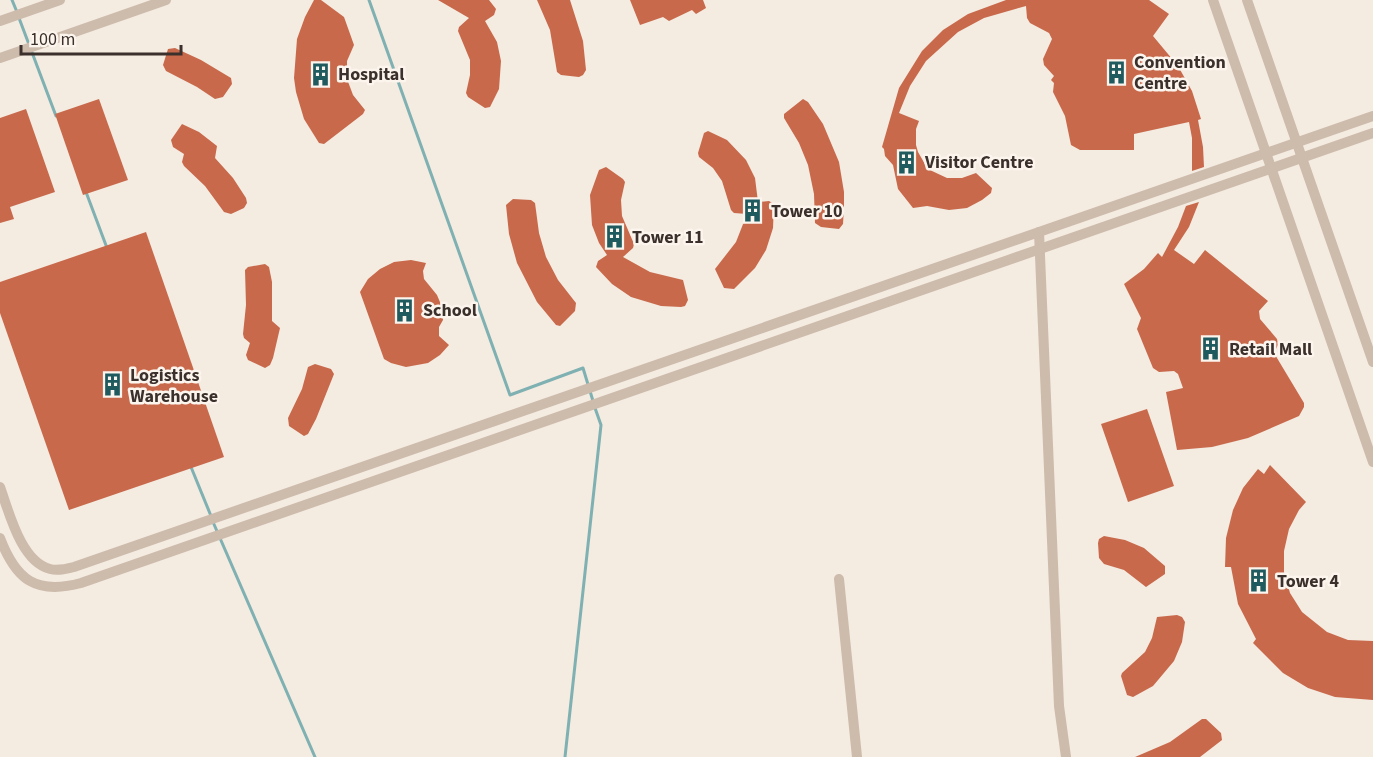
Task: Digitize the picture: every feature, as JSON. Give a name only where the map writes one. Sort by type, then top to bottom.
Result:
[{"type":"street","points":[[0,21],[60,0]]},
{"type":"street","points":[[0,58],[166,0]]},
{"type":"street","points":[[1213,0],[1373,462]]},
{"type":"street","points":[[1247,0],[1373,362]]},
{"type":"street","points":[[0,487],[25,548],[39,564],[50,569],[61,570],[1373,116]]},
{"type":"street","points":[[0,538],[8,557],[26,578],[45,587],[65,587],[1373,133]]},
{"type":"street","points":[[1039,232],[1059,706],[1066,757]]},
{"type":"street","points":[[839,579],[857,757]]},
{"type":"building","name":"Hospital","points":[[314,0],[321,0],[344,17],[354,45],[347,61],[347,79],[353,95],[365,110],[363,114],[324,144],[319,143],[304,119],[294,78],[297,39]]},
{"type":"building","points":[[438,0],[489,0],[496,9],[494,15],[485,21],[497,42],[501,61],[499,89],[490,107],[485,108],[468,97],[466,93],[470,75],[470,60],[458,31],[459,27],[469,18]]},
{"type":"building","points":[[537,0],[570,0],[583,41],[586,70],[583,75],[579,77],[561,75],[557,72],[550,30]]},
{"type":"building","points":[[630,0],[703,0],[706,8],[696,14],[692,10],[669,21],[663,17],[640,25]]},
{"type":"building","name":"Convention Centre","points":[[1006,0],[1149,0],[1169,14],[1153,36],[1178,66],[1192,91],[1201,119],[1198,120],[1204,167],[1192,171],[1192,138],[1189,122],[1134,134],[1134,150],[1080,150],[1071,145],[1065,116],[1053,92],[1054,83],[1051,80],[1054,76],[1044,65],[1043,59],[1052,39],[1049,33],[1030,23],[1026,6],[984,18],[958,32],[926,61],[910,86],[899,113],[919,121],[916,129],[916,145],[926,166],[947,178],[962,178],[976,173],[992,188],[991,193],[967,208],[949,210],[927,206],[913,208],[898,189],[893,165],[885,156],[882,147],[899,88],[922,51],[943,30],[968,14]]},
{"type":"building","points":[[175,48],[231,78],[232,84],[223,97],[215,99],[166,71],[163,65],[168,49]]},
{"type":"building","points":[[99,99],[128,180],[83,195],[55,114]]},
{"type":"building","points":[[803,99],[808,102],[823,124],[839,162],[844,207],[843,224],[839,229],[821,227],[815,223],[814,194],[808,165],[799,143],[784,118],[784,114]]},
{"type":"building","points":[[26,109],[55,192],[10,207],[14,219],[0,223],[0,118]]},
{"type":"building","points":[[182,124],[199,132],[217,146],[215,158],[233,178],[246,198],[247,203],[244,208],[231,214],[224,212],[205,186],[184,166],[182,162],[184,154],[173,147],[171,140]]},
{"type":"building","name":"Tower 10","points":[[708,131],[727,140],[746,160],[755,178],[758,202],[769,201],[774,204],[773,228],[766,250],[755,268],[734,289],[724,288],[715,269],[736,242],[747,214],[734,213],[731,210],[722,181],[713,168],[699,157],[704,133]]},
{"type":"building","name":"Tower 11","points":[[606,167],[625,182],[621,200],[622,216],[634,244],[633,248],[623,257],[650,272],[683,280],[688,300],[685,306],[661,306],[631,297],[612,284],[596,267],[598,261],[607,255],[592,225],[590,195],[599,170]]},
{"type":"building","points":[[513,199],[531,200],[535,203],[539,233],[546,257],[558,280],[576,303],[575,311],[560,326],[556,325],[537,302],[517,263],[509,234],[506,205]]},
{"type":"building","name":"Retail Mall","points":[[1199,202],[1189,227],[1174,250],[1194,264],[1205,250],[1268,301],[1259,311],[1260,319],[1277,339],[1278,345],[1274,353],[1304,403],[1304,407],[1299,416],[1248,438],[1212,447],[1177,450],[1166,392],[1183,388],[1178,374],[1174,371],[1159,372],[1153,368],[1137,329],[1141,318],[1124,284],[1144,269],[1158,253],[1162,257],[1186,206]]},
{"type":"building","name":"Logistics Warehouse","points":[[146,232],[224,457],[69,510],[0,313],[0,282]]},
{"type":"building","name":"School","points":[[411,260],[426,263],[423,271],[424,279],[437,295],[442,307],[443,320],[439,327],[439,336],[449,345],[428,363],[406,367],[384,359],[360,292],[368,279],[380,269],[394,262]]},
{"type":"building","points":[[265,264],[269,267],[272,282],[272,321],[280,328],[273,358],[270,365],[265,368],[248,360],[246,355],[250,343],[243,334],[246,305],[245,270],[248,267]]},
{"type":"building","points":[[315,364],[331,369],[334,374],[316,419],[308,434],[304,436],[289,426],[288,418],[302,389],[308,367]]},
{"type":"building","points":[[1147,409],[1174,486],[1128,502],[1101,424]]},
{"type":"building","name":"Tower 4","points":[[1270,465],[1306,502],[1289,529],[1284,551],[1284,572],[1290,593],[1302,612],[1327,632],[1348,640],[1373,641],[1373,700],[1335,697],[1308,688],[1283,673],[1253,643],[1256,639],[1238,604],[1231,567],[1225,567],[1226,538],[1233,510],[1243,488],[1258,469],[1264,474]]},
{"type":"building","points":[[1104,536],[1125,540],[1144,548],[1165,566],[1165,574],[1146,587],[1124,570],[1104,564],[1099,558],[1098,543],[1099,539]]},
{"type":"building","points":[[1177,615],[1185,622],[1182,642],[1174,661],[1153,686],[1133,697],[1127,695],[1122,673],[1145,652],[1152,638],[1157,617]]},
{"type":"building","points":[[1202,719],[1206,719],[1221,733],[1222,740],[1200,757],[1135,757],[1170,742]]},
{"type":"waterway","points":[[12,0],[17,12]]},
{"type":"waterway","points":[[369,0],[510,395],[583,368],[593,401]]},
{"type":"waterway","points":[[19,18],[56,116]]},
{"type":"waterway","points":[[86,192],[107,248]]},
{"type":"waterway","points":[[565,757],[601,425],[595,408]]},
{"type":"waterway","points":[[191,467],[211,516]]},
{"type":"waterway","points":[[213,522],[315,757]]},
{"type":"place","name":"Convention Centre","points":[[1116,72]]},
{"type":"place","name":"Hospital","points":[[320,74]]},
{"type":"place","name":"Visitor Centre","points":[[907,162]]},
{"type":"place","name":"Tower 10","points":[[753,211]]},
{"type":"place","name":"Tower 11","points":[[614,237]]},
{"type":"place","name":"School","points":[[405,310]]},
{"type":"place","name":"Retail Mall","points":[[1211,349]]},
{"type":"place","name":"Logistics Warehouse","points":[[112,385]]},
{"type":"place","name":"Tower 4","points":[[1259,581]]}]
